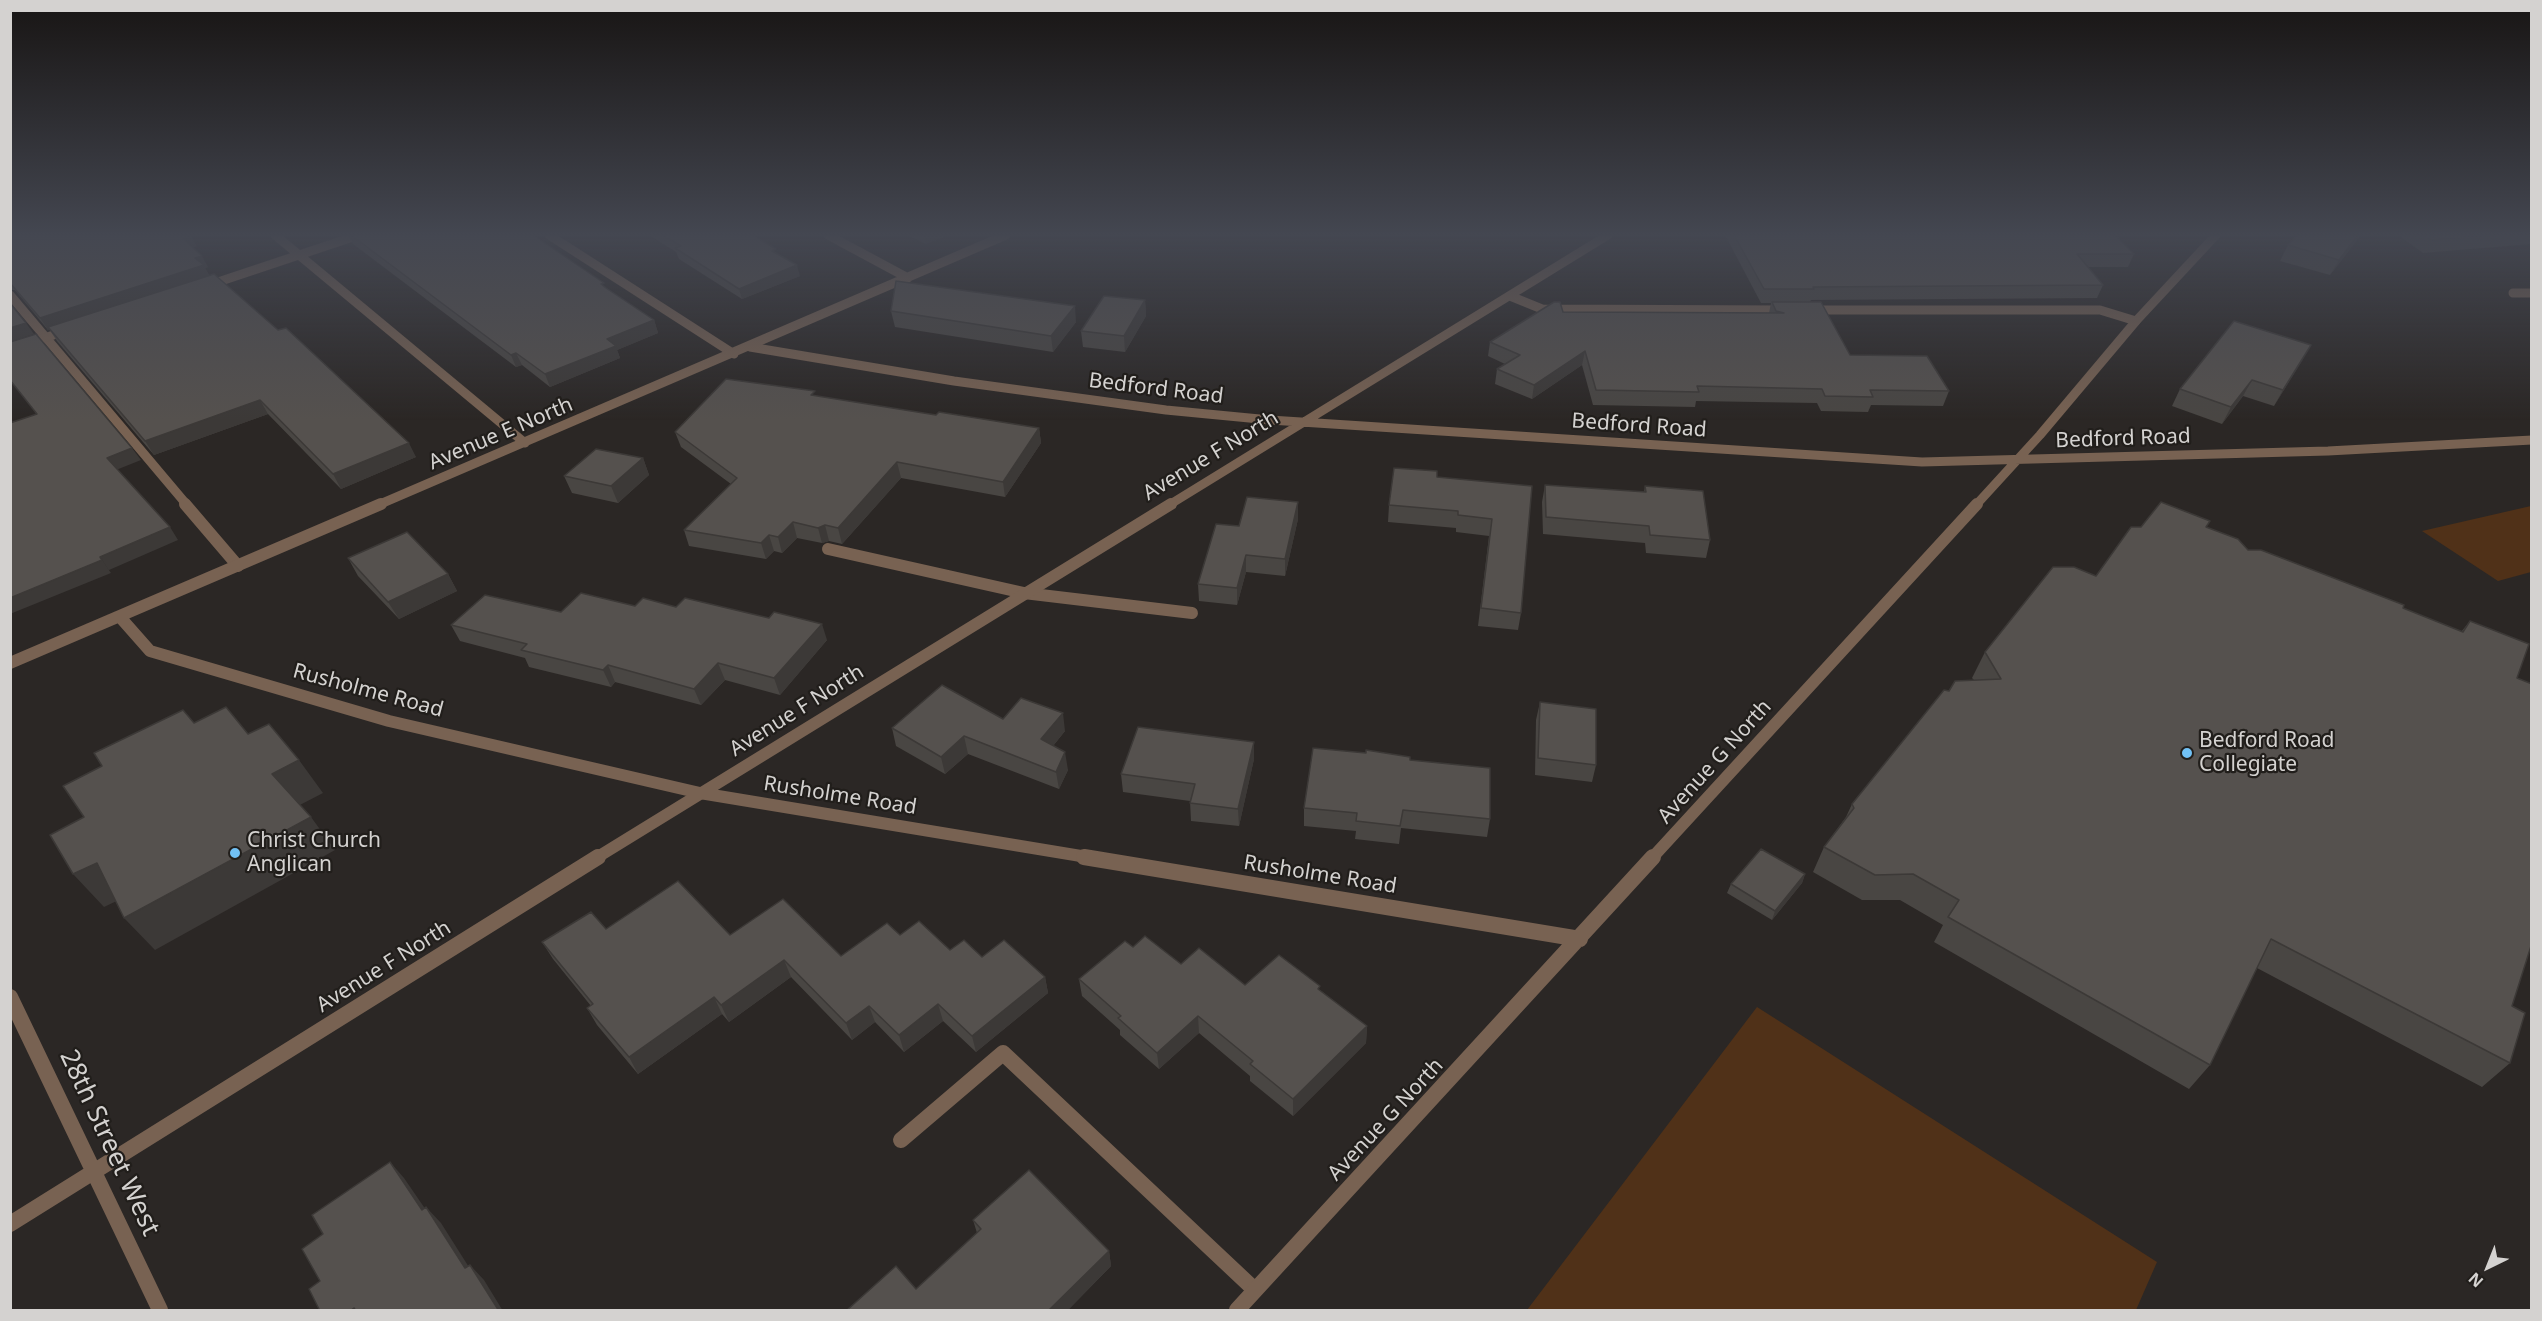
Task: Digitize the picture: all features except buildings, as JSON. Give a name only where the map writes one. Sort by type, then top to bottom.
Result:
[{"type":"street","points":[[11,297],[238,566]]},
{"type":"street","points":[[350,297],[525,443]]},
{"type":"street","points":[[645,297],[734,354]]},
{"type":"street","name":"Avenue E North","points":[[10,663],[865,297]]},
{"type":"street","name":"Avenue F North","points":[[10,1224],[700,793],[1509,297]]},
{"type":"street","points":[[1512,297],[1542,309],[1792,310]]},
{"type":"street","name":"Avenue G North","points":[[1237,1311],[1580,939],[2015,461],[2159,297]]},
{"type":"street","points":[[1803,310],[2100,310],[2136,321]]},
{"type":"street","points":[[10,349],[81,326]]},
{"type":"street","name":"Bedford Road","points":[[750,347],[954,381],[1166,410],[1304,422],[1922,462],[2328,451],[2532,440]]},
{"type":"street","points":[[828,549],[1024,593],[1192,613]]},
{"type":"street","name":"Rusholme Road","points":[[120,617],[150,651],[389,721],[700,793],[1580,939]]},
{"type":"street","name":"28th Street West","points":[[10,997],[160,1311]]},
{"type":"street","points":[[901,1140],[1003,1053],[1256,1290]]},
{"type":"shaded area","points":[[2531,506],[2531,572],[2498,581],[2422,531]]},
{"type":"shaded area","points":[[1757,1007],[2157,1262],[2136,1310],[1527,1310]]},
{"type":"place","name":"Bedford Road Collegiate","points":[[2187,753]]},
{"type":"place","name":"Christ Church Anglican","points":[[235,853]]}]
